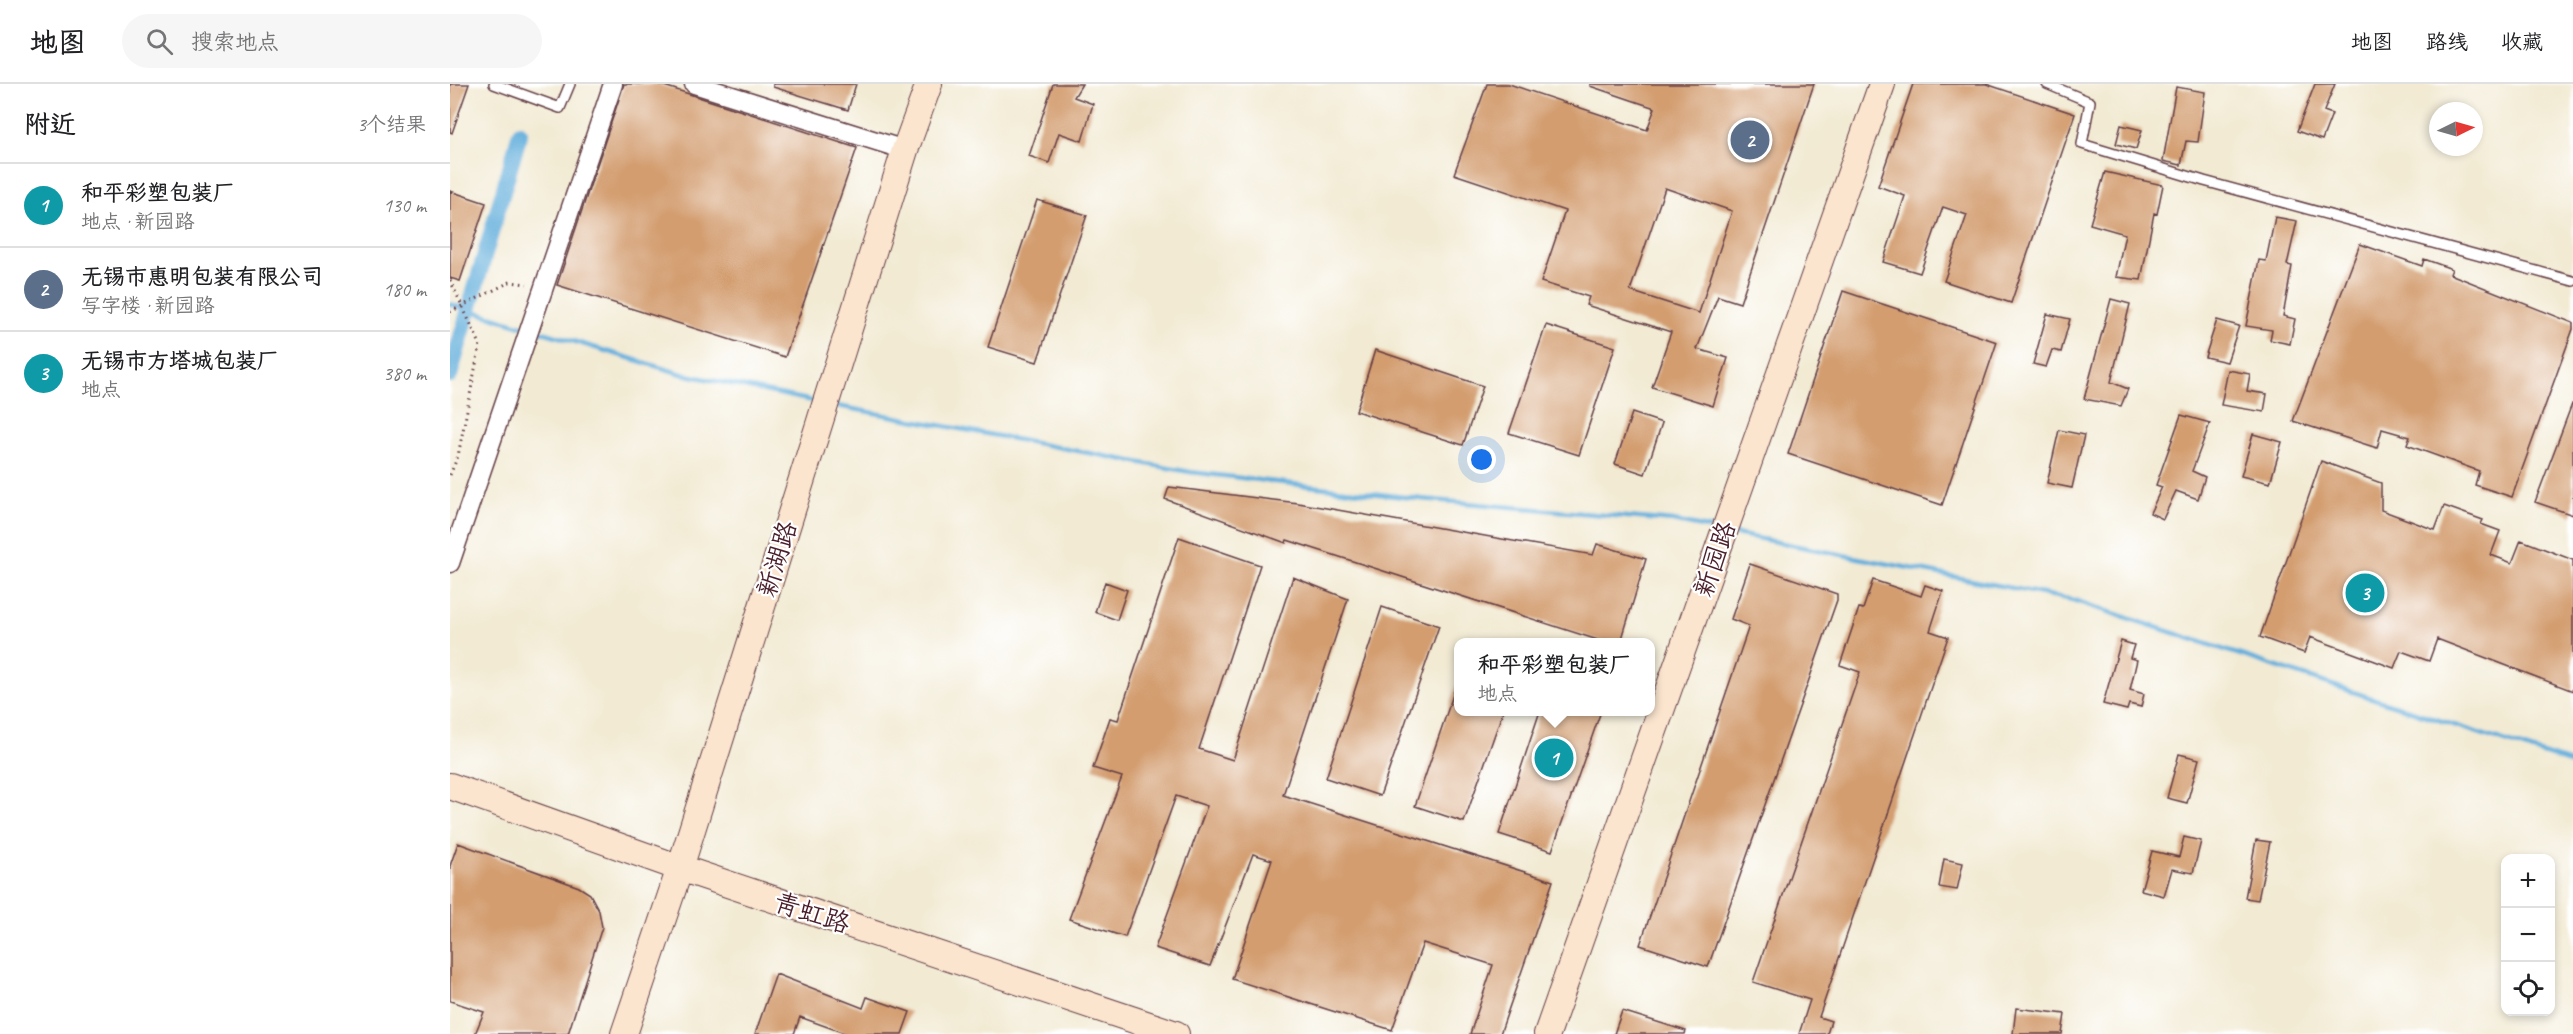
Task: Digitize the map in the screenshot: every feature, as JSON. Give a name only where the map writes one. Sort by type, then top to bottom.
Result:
[{"type":"street","points":[[450,563],[613,84]]},
{"type":"street","points":[[694,84],[905,150]]},
{"type":"street","name":"新湖路","points":[[624,1034],[680,868],[905,150],[929,84]]},
{"type":"street","name":"新园路","points":[[1547,1034],[1882,84]]},
{"type":"street","name":"青虹路","points":[[450,786],[680,868],[1176,1034]]},
{"type":"lane","points":[[495,84],[560,108],[570,84]]},
{"type":"lane","points":[[2047,84],[2090,102],[2082,144],[2204,181],[2573,281]]},
{"type":"path","points":[[450,280],[480,344],[458,456],[450,475]]},
{"type":"path","points":[[450,312],[510,282],[545,287]]},
{"type":"building","points":[[450,84],[469,84],[452,133],[450,132]]},
{"type":"building","points":[[624,84],[658,84],[857,148],[785,357],[557,285]]},
{"type":"building","points":[[773,84],[856,84],[848,110],[773,87]]},
{"type":"building","points":[[1053,84],[1082,84],[1074,97],[1093,104],[1082,141],[1059,133],[1049,163],[1029,156]]},
{"type":"building","points":[[1487,84],[1509,84],[1647,130],[1655,108],[1590,86],[1591,84],[1814,84],[1740,303],[1718,296],[1697,349],[1728,358],[1713,406],[1652,387],[1671,332],[1586,305],[1589,297],[1541,282],[1565,211],[1454,174]],"holes":[[[1665,188],[1732,211],[1699,313],[1630,291]]]},
{"type":"building","points":[[1913,84],[1986,84],[2075,114],[2011,303],[1944,281],[1967,215],[1943,207],[1920,273],[1883,262],[1905,196],[1878,186]]},
{"type":"building","points":[[2315,84],[2335,84],[2324,111],[2332,114],[2322,140],[2297,131]]},
{"type":"building","points":[[2176,87],[2205,92],[2198,142],[2186,141],[2181,165],[2163,161]]},
{"type":"building","points":[[2121,125],[2142,130],[2136,149],[2116,144]]},
{"type":"building","points":[[2105,172],[2163,185],[2157,214],[2154,213],[2141,280],[2116,277],[2125,234],[2090,224]]},
{"type":"building","points":[[450,191],[486,203],[460,281],[450,278]]},
{"type":"building","points":[[1037,200],[1087,215],[1037,362],[988,347]]},
{"type":"building","points":[[2275,217],[2297,221],[2287,265],[2292,266],[2283,316],[2295,319],[2290,344],[2270,340],[2272,330],[2246,326],[2259,260],[2266,261]]},
{"type":"building","points":[[2360,244],[2422,266],[2424,259],[2452,269],[2450,274],[2573,323],[2573,329],[2512,497],[2475,485],[2479,471],[2407,445],[2410,437],[2382,429],[2377,448],[2293,421]]},
{"type":"building","points":[[1843,291],[1997,342],[1942,505],[1788,454]]},
{"type":"building","points":[[2111,299],[2130,304],[2111,382],[2128,389],[2121,406],[2084,399]]},
{"type":"building","points":[[2047,314],[2070,319],[2061,352],[2052,350],[2046,367],[2033,364]]},
{"type":"building","points":[[2217,320],[2239,326],[2227,362],[2205,357]]},
{"type":"building","points":[[1546,325],[1615,347],[1579,455],[1509,433]]},
{"type":"building","points":[[1375,350],[1483,386],[1463,445],[1356,411]]},
{"type":"building","points":[[2228,370],[2250,374],[2247,391],[2267,394],[2264,412],[2221,405]]},
{"type":"building","points":[[2573,405],[2573,515],[2535,502]]},
{"type":"building","points":[[1632,413],[1662,423],[1645,474],[1615,464]]},
{"type":"building","points":[[2181,415],[2210,423],[2192,471],[2205,477],[2198,499],[2176,491],[2163,519],[2150,513],[2162,487],[2156,485]]},
{"type":"building","points":[[2059,430],[2084,435],[2072,488],[2047,483]]},
{"type":"building","points":[[2253,434],[2282,442],[2270,483],[2241,476]]},
{"type":"building","points":[[2321,461],[2381,483],[2381,510],[2435,530],[2444,506],[2483,520],[2481,524],[2500,531],[2491,555],[2512,563],[2521,540],[2573,560],[2573,691],[2437,639],[2429,661],[2401,651],[2394,668],[2310,637],[2304,653],[2260,637]]},
{"type":"building","points":[[1169,487],[1298,503],[1593,555],[1597,544],[1646,559],[1622,638],[1592,638],[1287,540],[1286,543],[1165,499]]},
{"type":"building","points":[[1179,537],[1260,565],[1199,749],[1233,760],[1293,577],[1348,599],[1283,795],[1553,881],[1500,1034],[1470,1034],[1493,965],[1423,943],[1392,1030],[1232,979],[1272,860],[1253,854],[1210,966],[1155,948],[1207,806],[1176,796],[1125,937],[1069,919],[1122,777],[1093,768],[1110,718],[1118,720]]},
{"type":"building","points":[[1750,564],[1837,594],[1837,600],[1708,967],[1640,945],[1749,626],[1731,619]]},
{"type":"building","points":[[1873,580],[1921,596],[1925,585],[1943,591],[1930,631],[1948,637],[1819,1017],[1831,1021],[1827,1034],[1799,1034],[1810,1000],[1753,982],[1860,672],[1840,665],[1859,608],[1863,609]]},
{"type":"building","points":[[1105,582],[1127,590],[1117,620],[1095,612]]},
{"type":"building","points":[[1382,607],[1439,626],[1380,796],[1326,778]]},
{"type":"building","points":[[2121,641],[2134,645],[2130,658],[2137,660],[2130,690],[2144,694],[2141,707],[2129,704],[2127,710],[2103,704]]},
{"type":"building","points":[[1454,692],[1454,716],[1501,716],[1464,822],[1415,806]]},
{"type":"building","points":[[1538,716],[1599,716],[1552,851],[1499,834]]},
{"type":"building","points":[[2179,754],[2199,759],[2187,803],[2167,798]]},
{"type":"building","points":[[2184,837],[2201,841],[2193,873],[2172,869],[2164,896],[2141,890],[2152,851],[2179,857]]},
{"type":"building","points":[[2256,840],[2270,842],[2258,900],[2245,898]]},
{"type":"building","points":[[458,843],[579,887],[590,894],[599,911],[602,927],[568,1034],[475,1034],[484,1012],[450,1001],[450,866]]},
{"type":"building","points":[[1944,859],[1963,863],[1957,890],[1939,887]]},
{"type":"building","points":[[776,974],[863,1008],[867,997],[910,1012],[902,1034],[847,1034],[800,1017],[794,1034],[755,1034]]},
{"type":"building","points":[[2016,1008],[2065,1014],[2062,1034],[2013,1034]]},
{"type":"building","points":[[1622,1011],[1686,1031],[1685,1034],[1614,1034]]},
{"type":"waterway","points":[[450,375],[520,133]]},
{"type":"waterway","points":[[450,304],[525,327]]},
{"type":"waterway","points":[[533,329],[682,374],[818,402]]},
{"type":"waterway","points":[[832,405],[1190,472],[1421,499],[1673,521],[1717,530]]},
{"type":"waterway","points":[[1731,533],[2073,600],[2573,764]]},
{"type":"place","name":"无锡市惠明包装有限公司","points":[[1750,140]]},
{"type":"place","name":"无锡市方塔城包装厂","points":[[2365,593]]},
{"type":"place","name":"和平彩塑包装厂","points":[[1554,758]]}]
